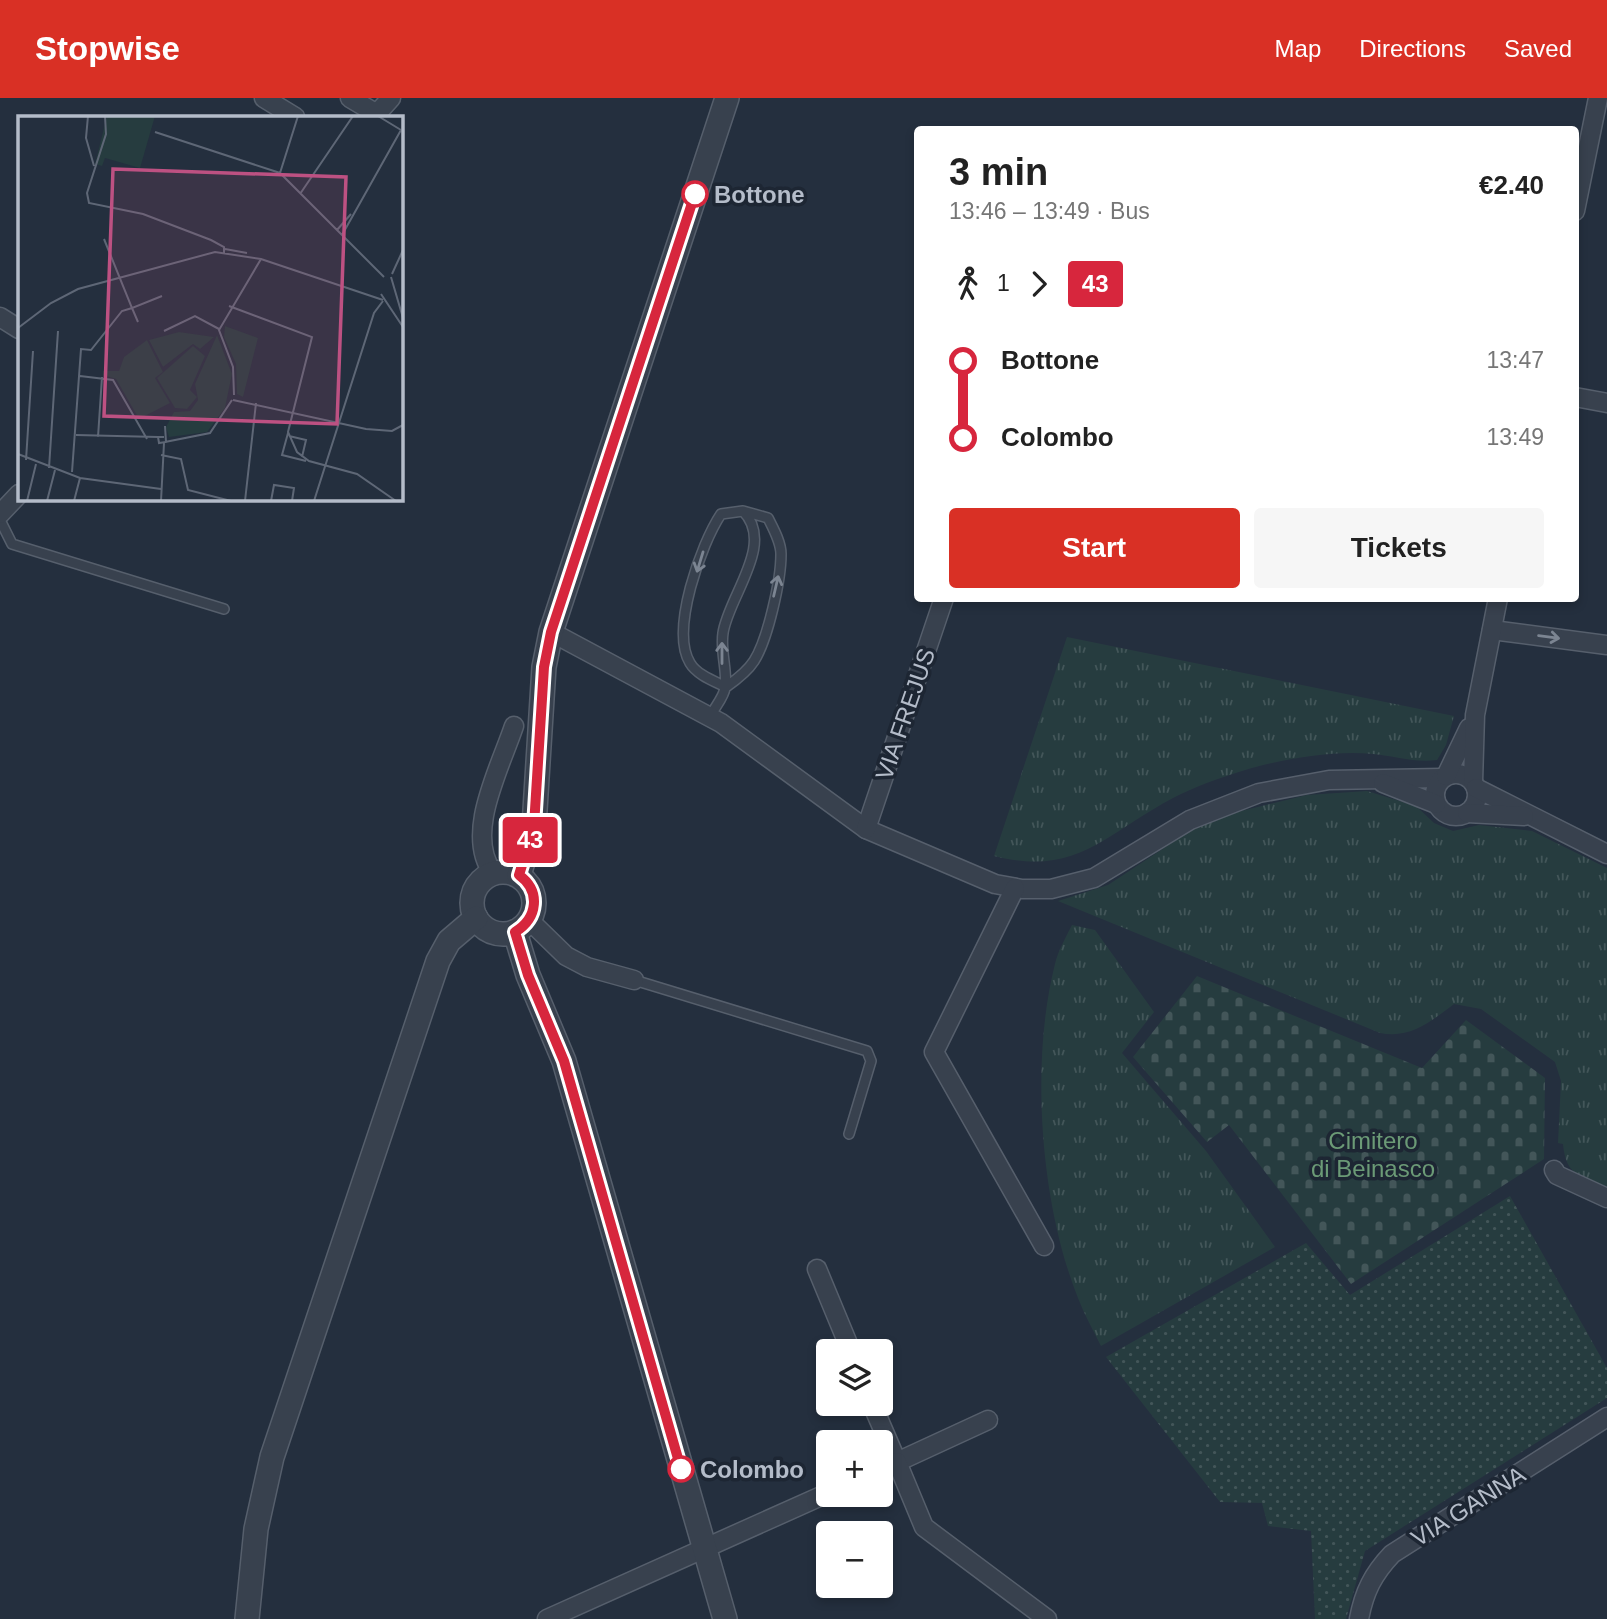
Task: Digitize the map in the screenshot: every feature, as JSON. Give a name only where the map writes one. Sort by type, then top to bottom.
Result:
[{"type":"street","points":[[264,98],[293,116]]},
{"type":"street","points":[[350,98],[375,116],[391,98]]},
{"type":"street","points":[[519,875],[534,826],[544,667],[551,632],[727,98]]},
{"type":"street","points":[[1579,191],[1598,98]]},
{"type":"street","points":[[0,317],[18,328]]},
{"type":"street","points":[[1579,398],[1607,403]]},
{"type":"street","points":[[0,514],[18,495]]},
{"type":"street","name":"VIA FREJUS","points":[[866,829],[943,602]]},
{"type":"street","points":[[1467,813],[1476,802],[1475,715],[1497,602]]},
{"type":"street","points":[[1492,630],[1607,645]]},
{"type":"street","points":[[551,632],[710,717],[866,829],[995,884],[1051,890],[1094,878],[1189,820],[1259,793],[1293,784],[1444,777],[1458,773],[1530,817],[1607,854]]},
{"type":"street","points":[[1436,804],[1435,790],[1475,715]]},
{"type":"street","points":[[493,873],[482,855],[480,830],[514,726]]},
{"type":"street","points":[[1370,779],[1408,791],[1436,804],[1451,816],[1467,813],[1530,817]]},
{"type":"street","points":[[493,873],[519,875],[528,883],[534,897],[534,910],[522,926],[493,932],[476,918],[472,904],[475,890],[482,880],[493,873]]},
{"type":"street","points":[[1015,888],[934,1052],[1044,1246]]},
{"type":"street","points":[[247,1619],[262,1492],[279,1435],[438,961],[449,941],[476,918]]},
{"type":"street","points":[[522,926],[587,967],[634,980]]},
{"type":"street","points":[[522,926],[528,975],[564,1061],[725,1619]]},
{"type":"street","points":[[1554,1170],[1558,1175],[1607,1198]]},
{"type":"street","points":[[817,1269],[846,1339]]},
{"type":"street","name":"VIA GANNA","points":[[1359,1619],[1365,1591],[1375,1572],[1392,1554],[1607,1417]]},
{"type":"street","points":[[893,1464],[988,1420]]},
{"type":"street","points":[[893,1473],[924,1527],[1047,1619]]},
{"type":"street","points":[[547,1619],[816,1498]]},
{"type":"lane","points":[[726,687],[722,635],[730,608],[752,557],[752,525],[743,511]]},
{"type":"lane","points":[[710,717],[726,687],[754,661],[764,635],[781,552],[768,518],[743,511],[721,514],[709,531],[682,628],[683,647],[691,665],[726,687]]},
{"type":"lane","points":[[0,520],[12,544],[225,609]]},
{"type":"lane","points":[[634,980],[867,1051],[872,1061],[849,1134]]},
{"type":"green space","points":[[1067,637],[1454,716],[1446,745],[1437,760],[1421,761],[1373,754],[1341,753],[1273,763],[1189,790],[1108,838],[1069,856],[1047,861],[1023,861],[994,856]]},
{"type":"green space","points":[[1367,791],[1416,806],[1434,823],[1453,831],[1479,825],[1532,831],[1607,868],[1607,1187],[1582,1177],[1571,1169],[1563,1144],[1558,1143],[1561,1081],[1555,1062],[1481,1009],[1454,1004],[1419,1028],[1401,1034],[1380,1033],[1058,901],[1108,885],[1193,829],[1237,812],[1307,795]]},
{"type":"green space","points":[[1072,925],[1095,930],[1154,1012],[1122,1053],[1206,1151],[1275,1247],[1101,1346],[1080,1304],[1065,1260],[1047,1176],[1043,1132],[1041,1088],[1047,1003],[1056,959]]},
{"type":"green space","name":"Cimitero di Beinasco","points":[[1197,976],[1422,1068],[1466,1020],[1545,1078],[1544,1159],[1351,1284],[1229,1125],[1207,1142],[1133,1057]]},
{"type":"green space","points":[[1510,1196],[1607,1368],[1607,1398],[1365,1551],[1346,1619],[1315,1619],[1311,1531],[1268,1526],[1262,1503],[1220,1502],[1106,1357],[1306,1243],[1350,1295]]},
{"type":"bus line","name":"43","points":[[681,1469],[564,1061],[528,975],[515,932],[529,920],[535,903],[532,889],[519,875],[534,826],[544,667],[551,632],[695,194]]},
{"type":"place","name":"Bottone","points":[[695,194]]},
{"type":"place","name":"Colombo","points":[[681,1469]]}]
